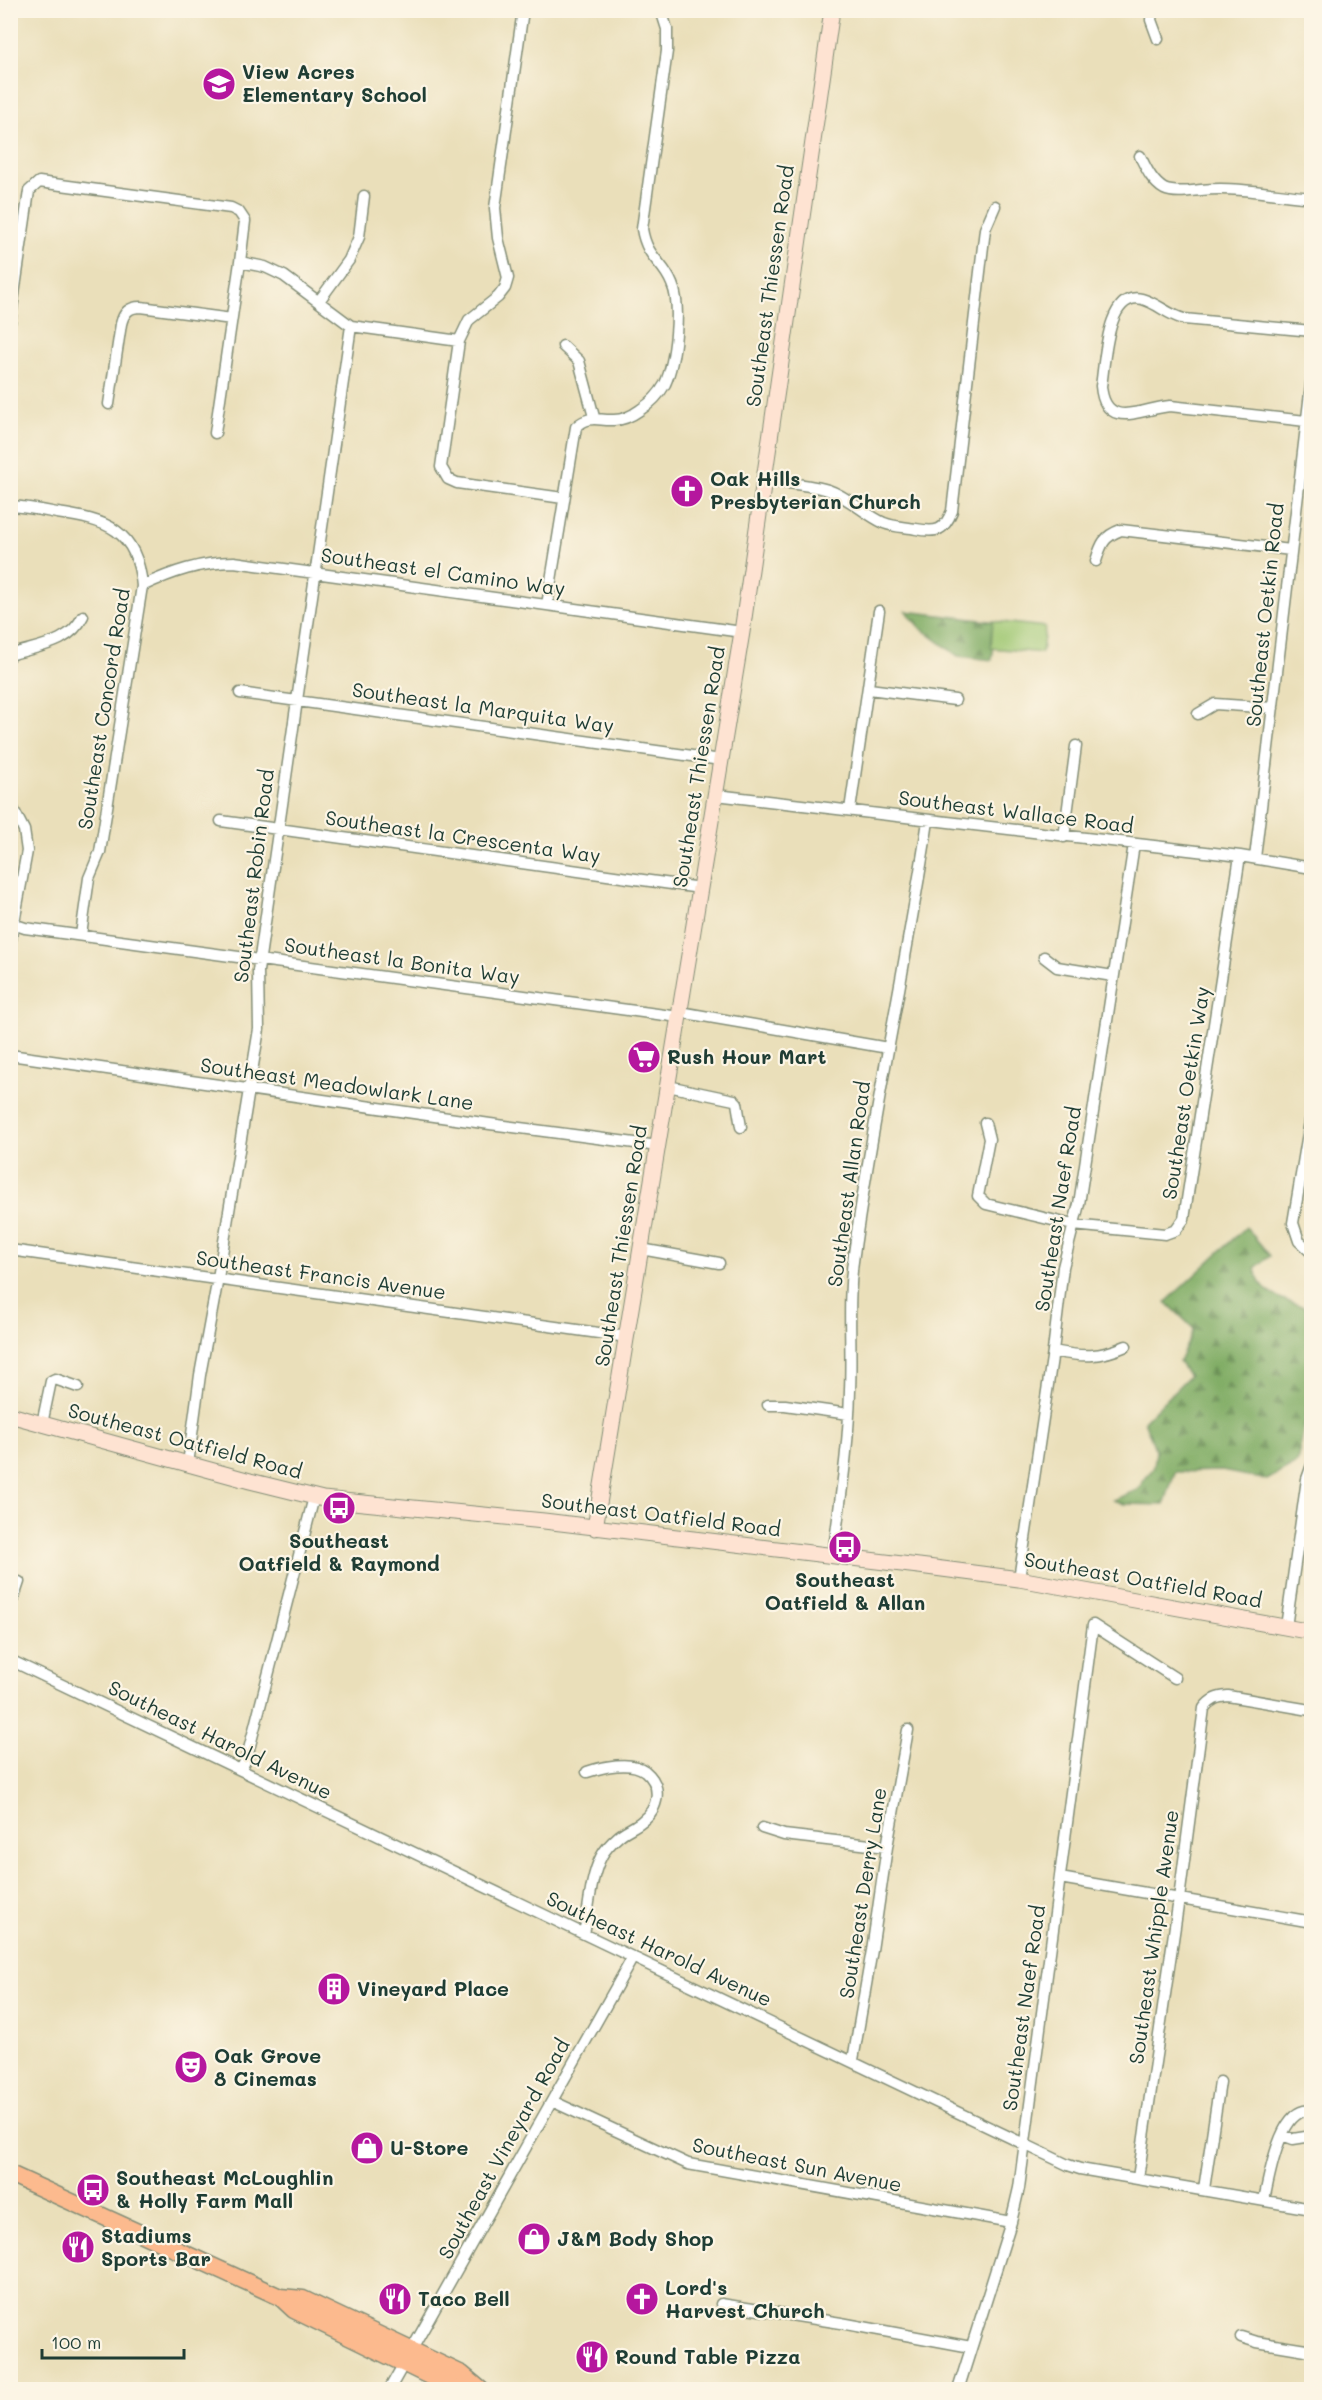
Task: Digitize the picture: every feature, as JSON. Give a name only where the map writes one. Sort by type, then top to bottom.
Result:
[{"type":"main road","name":"Southeast Thiessen Road","points":[[596,1528],[742,632],[832,10]]},
{"type":"main road","name":"Southeast Oatfield Road","points":[[10,1415],[314,1497],[1019,1579],[1311,1632]]},
{"type":"main road","points":[[10,2174],[280,2297],[294,2310],[408,2357],[456,2389],[480,2389]]},
{"type":"street","points":[[523,10],[495,208],[498,238],[508,278],[505,288],[498,297],[470,320],[459,341],[441,459],[442,472],[457,483],[563,498]]},
{"type":"street","points":[[547,605],[576,426],[594,417],[614,420],[636,413],[654,399],[669,372],[678,318],[677,298],[670,278],[646,248],[642,229],[668,51],[661,10]]},
{"type":"street","points":[[1152,10],[1151,20],[1158,39]]},
{"type":"street","points":[[1140,156],[1155,181],[1164,189],[1175,192],[1213,189],[1311,198]]},
{"type":"street","points":[[10,322],[29,191],[34,184],[39,182],[231,208],[238,212],[245,221],[215,433]]},
{"type":"street","points":[[319,301],[352,254],[359,237],[364,196]]},
{"type":"street","points":[[763,481],[830,491],[878,520],[892,525],[932,532],[947,523],[952,511],[985,229],[995,207]]},
{"type":"street","points":[[240,262],[275,271],[351,326],[459,341]]},
{"type":"street","points":[[1305,421],[1170,406],[1155,407],[1134,415],[1123,416],[1106,405],[1101,386],[1113,316],[1119,305],[1131,299],[1139,298],[1184,319],[1311,331]]},
{"type":"street","points":[[110,404],[121,324],[123,314],[128,310],[141,307],[231,319]]},
{"type":"street","name":"Southeast Robin Road","points":[[188,1464],[200,1375],[259,1029],[257,993],[260,959],[351,326]]},
{"type":"street","points":[[563,346],[579,361],[594,417]]},
{"type":"street","name":"Southeast Oetkin Road","points":[[1255,858],[1311,376]]},
{"type":"street","points":[[1300,467],[1311,470]]},
{"type":"street","name":"Southeast Concord Road","points":[[10,506],[85,516],[105,523],[121,535],[133,550],[140,569],[142,586],[100,852],[89,878],[81,935]]},
{"type":"street","points":[[1096,561],[1101,544],[1108,534],[1121,530],[1291,550]]},
{"type":"street","name":"Southeast el Camino Way","points":[[142,586],[178,571],[217,562],[234,561],[742,632]]},
{"type":"street","points":[[850,810],[879,611]]},
{"type":"street","points":[[10,655],[67,637],[76,629],[83,616]]},
{"type":"street","points":[[869,689],[955,700]]},
{"type":"street","name":"Southeast la Marquita Way","points":[[240,693],[721,760]]},
{"type":"street","points":[[1198,714],[1215,704],[1273,708]]},
{"type":"street","points":[[1064,837],[1076,746]]},
{"type":"street","name":"Southeast Wallace Road","points":[[716,795],[1240,856],[1311,868]]},
{"type":"street","points":[[10,803],[24,830],[27,851],[10,944]]},
{"type":"street","name":"Southeast la Crescenta Way","points":[[221,821],[700,888]]},
{"type":"street","name":"Southeast Allan Road","points":[[833,1556],[849,1414],[852,1270],[888,1048],[913,922],[928,821]]},
{"type":"street","name":"Southeast Naef Road","points":[[1019,1579],[1053,1351],[1063,1267],[1078,1204],[1134,844]]},
{"type":"street","name":"Southeast Oetkin Way","points":[[985,1124],[989,1139],[978,1196],[986,1204],[1073,1225],[1166,1234],[1176,1230],[1184,1219],[1240,856]]},
{"type":"street","name":"Southeast la Bonita Way","points":[[12,924],[680,1015],[888,1048]]},
{"type":"street","points":[[1044,957],[1057,967],[1113,976]]},
{"type":"street","name":"Southeast Meadowlark Lane","points":[[10,1055],[658,1146]]},
{"type":"street","points":[[668,1086],[734,1100],[737,1103],[741,1127]]},
{"type":"street","points":[[1311,1108],[1293,1223],[1299,1241],[1311,1252]]},
{"type":"street","points":[[641,1249],[719,1263]]},
{"type":"street","name":"Southeast Francis Avenue","points":[[10,1250],[627,1336]]},
{"type":"street","points":[[1053,1351],[1096,1356],[1126,1346]]},
{"type":"street","points":[[42,1424],[51,1381],[55,1379],[78,1387]]},
{"type":"street","points":[[768,1405],[785,1405],[849,1414]]},
{"type":"street","points":[[1286,1627],[1306,1479],[1311,1465]]},
{"type":"street","points":[[241,1770],[247,1757],[314,1497]]},
{"type":"street","points":[[1299,1542],[1311,1544]]},
{"type":"street","points":[[10,1609],[19,1582]]},
{"type":"street","name":"Southeast Naef Road","points":[[958,2390],[1011,2222],[1019,2188],[1094,1625],[1175,1678]]},
{"type":"street","name":"Southeast Harold Avenue","points":[[10,1660],[853,2061],[1024,2145],[1080,2169],[1311,2209]]},
{"type":"street","name":"Southeast Whipple Avenue","points":[[1138,2178],[1179,1899],[1204,1708],[1209,1701],[1218,1696],[1228,1696],[1310,1710]]},
{"type":"street","name":"Southeast Derry Lane","points":[[853,2061],[908,1730]]},
{"type":"street","points":[[584,1934],[601,1858],[617,1837],[647,1817],[657,1804],[657,1789],[648,1773],[641,1768],[610,1765],[587,1772]]},
{"type":"street","points":[[762,1828],[784,1835],[887,1847]]},
{"type":"street","points":[[1060,1878],[1311,1922]]},
{"type":"street","name":"Southeast Vineyard Road","points":[[389,2390],[633,1957]]},
{"type":"street","points":[[1203,2189],[1220,2082]]},
{"type":"street","name":"Southeast Sun Avenue","points":[[552,2101],[688,2164],[1011,2222]]},
{"type":"street","points":[[1264,2200],[1276,2152],[1291,2117],[1306,2110],[1311,2111]]},
{"type":"street","points":[[1282,2135],[1293,2139],[1311,2136]]},
{"type":"street","points":[[721,2304],[971,2347]]},
{"type":"street","points":[[1241,2337],[1311,2351]]},
{"type":"green space","points":[[906,611],[997,622],[992,660],[958,656],[919,627]]},
{"type":"green space","points":[[993,621],[1045,627],[1042,653],[991,648]]},
{"type":"green space","points":[[1246,1227],[1270,1256],[1255,1268],[1262,1285],[1284,1300],[1311,1309],[1311,1391],[1297,1463],[1267,1480],[1222,1471],[1175,1472],[1164,1505],[1124,1504],[1113,1500],[1137,1490],[1154,1467],[1156,1451],[1144,1421],[1189,1376],[1179,1362],[1194,1329],[1166,1302]]},
{"type":"place","name":"View Acres Elementary School","points":[[219,84]]},
{"type":"place","name":"Oak Hills Presbyterian Church","points":[[687,491]]},
{"type":"place","name":"Rush Hour Mart","points":[[644,1057]]},
{"type":"place","name":"Southeast Oatfield & Raymond","points":[[339,1508]]},
{"type":"place","name":"Southeast Oatfield & Allan","points":[[845,1547]]},
{"type":"place","name":"Vineyard Place","points":[[334,1989]]},
{"type":"place","name":"Oak Grove 8 Cinemas","points":[[191,2067]]},
{"type":"place","name":"U-Store","points":[[367,2148]]},
{"type":"place","name":"Southeast McLoughlin & Holly Farm Mall","points":[[93,2190]]},
{"type":"place","name":"J&M Body Shop","points":[[534,2239]]},
{"type":"place","name":"Stadiums Sports Bar","points":[[78,2247]]},
{"type":"place","name":"Taco Bell","points":[[395,2299]]},
{"type":"place","name":"Lord's Harvest Church","points":[[642,2299]]},
{"type":"place","name":"Round Table Pizza","points":[[592,2357]]}]
